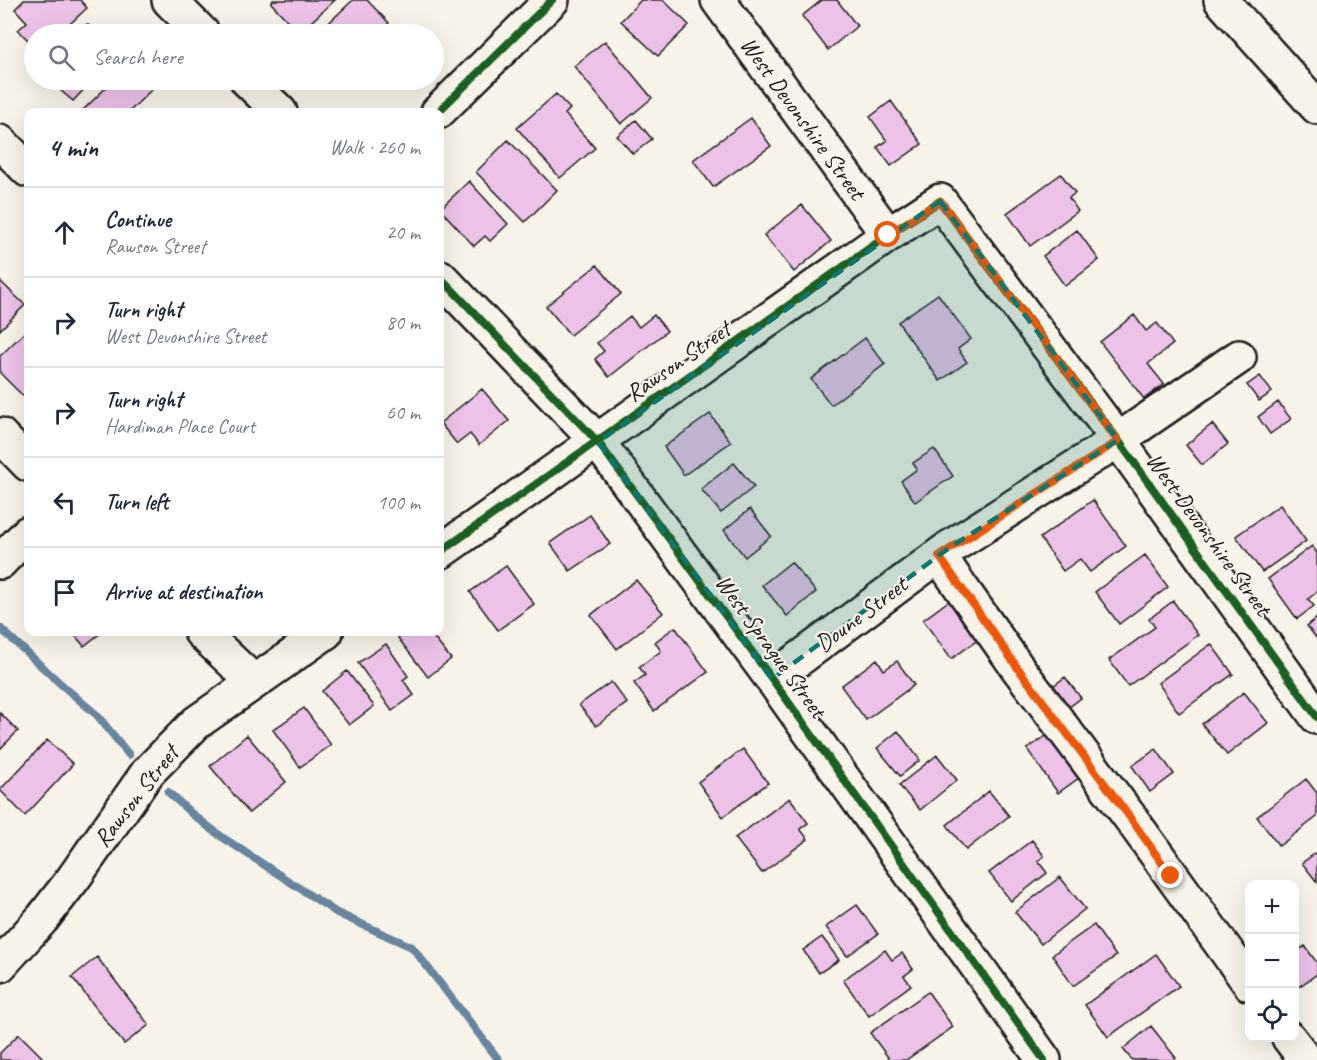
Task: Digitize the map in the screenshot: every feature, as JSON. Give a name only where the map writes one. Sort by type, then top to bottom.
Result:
[{"type":"street","points":[[169,0],[193,24]]},
{"type":"street","points":[[442,108],[552,0]]},
{"type":"street","name":"West Devonshire Street","points":[[718,0],[888,235]]},
{"type":"street","points":[[1221,0],[1317,107]]},
{"type":"street","points":[[258,90],[276,108]]},
{"type":"street","points":[[0,142],[24,166]]},
{"type":"street","name":"West Devonshire Street","points":[[940,201],[1118,441],[1317,717]]},
{"type":"street","name":"Rawson Street","points":[[444,549],[888,235],[940,201]]},
{"type":"street","name":"West Sprague Street","points":[[444,281],[598,442],[772,680],[1044,1060]]},
{"type":"street","name":"Doune Street","points":[[772,680],[944,552],[1118,441],[1239,357]]},
{"type":"street","points":[[0,435],[24,460]]},
{"type":"street","points":[[0,562],[24,537]]},
{"type":"street","points":[[944,552],[1017,667],[1129,816],[1245,977]]},
{"type":"street","points":[[205,636],[254,682]]},
{"type":"street","name":"Rawson Street","points":[[0,964],[42,919],[73,879],[148,772],[196,723],[320,636]]},
{"type":"street","points":[[1292,1042],[1306,1060]]},
{"type":"highlighted area","points":[[940,201],[1118,440],[949,548],[772,679],[598,442]]},
{"type":"building","points":[[24,0],[80,0],[87,8],[70,24],[25,24],[27,22],[15,9]]},
{"type":"building","points":[[273,0],[335,0],[309,24],[291,24],[271,3]]},
{"type":"building","points":[[353,0],[367,0],[389,23],[388,24],[328,24]]},
{"type":"building","points":[[641,0],[663,0],[689,25],[658,56],[621,21]]},
{"type":"building","points":[[822,0],[837,0],[857,26],[828,50],[802,16]]},
{"type":"building","points":[[24,25],[24,36],[18,30]]},
{"type":"building","points":[[605,41],[652,98],[621,124],[574,66]]},
{"type":"building","points":[[60,90],[83,90],[73,101]]},
{"type":"building","points":[[104,90],[151,90],[133,108],[85,108]]},
{"type":"building","points":[[556,94],[570,109],[565,114],[595,148],[560,178],[517,128]]},
{"type":"building","points":[[891,101],[922,144],[891,166],[877,147],[887,141],[870,117]]},
{"type":"building","points":[[751,118],[771,146],[713,187],[693,160]]},
{"type":"building","points":[[636,120],[652,139],[633,154],[617,136]]},
{"type":"building","points":[[508,140],[557,190],[525,222],[476,172]]},
{"type":"building","points":[[1061,174],[1075,193],[1069,198],[1078,211],[1030,246],[1007,213]]},
{"type":"building","points":[[469,181],[508,224],[490,241],[485,236],[474,246],[444,213],[444,205]]},
{"type":"building","points":[[802,205],[831,241],[794,272],[764,235]]},
{"type":"building","points":[[1077,230],[1099,260],[1065,286],[1043,256]]},
{"type":"building","points":[[597,265],[621,294],[570,335],[546,306]]},
{"type":"building","points":[[0,281],[24,306],[0,330]]},
{"type":"building","points":[[938,294],[971,339],[958,349],[967,362],[940,381],[898,322]]},
{"type":"building","points":[[654,315],[667,331],[609,377],[595,359],[604,351],[597,343],[630,316],[639,327]]},
{"type":"building","points":[[1134,315],[1146,331],[1157,323],[1173,344],[1148,364],[1164,384],[1144,399],[1100,342]]},
{"type":"building","points":[[24,333],[24,397],[0,373],[0,356]]},
{"type":"building","points":[[865,338],[885,364],[831,405],[811,379]]},
{"type":"building","points":[[1260,376],[1272,392],[1259,401],[1247,385]]},
{"type":"building","points":[[482,389],[509,421],[479,445],[470,434],[457,444],[444,428],[444,420]]},
{"type":"building","points":[[1278,402],[1291,419],[1270,434],[1258,417]]},
{"type":"building","points":[[710,414],[731,442],[684,475],[664,447]]},
{"type":"building","points":[[1212,424],[1228,444],[1202,465],[1186,445]]},
{"type":"building","points":[[934,449],[953,476],[915,502],[901,481],[917,469],[913,463]]},
{"type":"building","points":[[734,463],[754,487],[721,513],[701,489]]},
{"type":"building","points":[[1093,500],[1126,546],[1090,572],[1080,559],[1063,571],[1040,538]]},
{"type":"building","points":[[1280,505],[1306,541],[1262,572],[1236,536]]},
{"type":"building","points":[[750,509],[771,536],[745,557],[724,530]]},
{"type":"building","points":[[590,515],[610,544],[570,571],[550,543]]},
{"type":"building","points":[[1312,546],[1317,553],[1317,592],[1308,599],[1314,606],[1297,619],[1268,579]]},
{"type":"building","points":[[1145,555],[1168,587],[1119,624],[1095,592]]},
{"type":"building","points":[[791,562],[816,592],[787,616],[762,585]]},
{"type":"building","points":[[506,566],[534,604],[498,630],[470,592]]},
{"type":"building","points":[[636,580],[663,613],[617,649],[591,615]]},
{"type":"building","points":[[950,600],[979,639],[951,659],[923,620]]},
{"type":"building","points":[[1173,601],[1198,635],[1128,686],[1109,660],[1155,627],[1149,619]]},
{"type":"building","points":[[1317,618],[1317,639],[1307,626]]},
{"type":"building","points":[[675,627],[708,672],[654,711],[634,683],[645,675],[639,667],[661,651],[655,642]]},
{"type":"building","points":[[75,636],[97,636],[84,646]]},
{"type":"building","points":[[401,636],[432,636],[451,659],[428,677],[398,638]]},
{"type":"building","points":[[386,644],[408,676],[403,680],[414,695],[392,711],[358,663]]},
{"type":"building","points":[[1211,644],[1233,674],[1179,713],[1158,683]]},
{"type":"building","points":[[877,659],[884,670],[897,661],[914,685],[866,720],[841,686]]},
{"type":"building","points":[[347,671],[374,706],[349,725],[322,691]]},
{"type":"building","points":[[1065,677],[1081,698],[1064,711],[1048,690]]},
{"type":"building","points":[[611,682],[627,703],[596,726],[579,705]]},
{"type":"building","points":[[1244,692],[1268,723],[1227,755],[1202,724]]},
{"type":"building","points":[[304,708],[331,745],[300,767],[273,730]]},
{"type":"building","points":[[0,713],[18,731],[0,749]]},
{"type":"building","points":[[898,731],[920,760],[900,776],[877,748]]},
{"type":"building","points":[[1052,732],[1083,775],[1058,793],[1027,749]]},
{"type":"building","points":[[247,735],[286,782],[249,813],[210,766]]},
{"type":"building","points":[[47,740],[73,764],[25,816],[0,790]]},
{"type":"building","points":[[743,749],[768,783],[723,817],[698,782]]},
{"type":"building","points":[[1156,749],[1174,774],[1150,792],[1132,766]]},
{"type":"building","points":[[937,755],[957,780],[920,810],[899,785]]},
{"type":"building","points":[[1306,779],[1317,793],[1317,817],[1279,846],[1257,817]]},
{"type":"building","points":[[989,791],[1009,816],[966,850],[947,825]]},
{"type":"building","points":[[790,798],[808,823],[800,829],[808,839],[762,873],[735,838]]},
{"type":"building","points":[[1032,840],[1044,856],[1038,861],[1047,873],[1011,901],[989,873]]},
{"type":"building","points":[[1317,852],[1317,882],[1302,863]]},
{"type":"building","points":[[1060,877],[1085,909],[1041,944],[1015,912]]},
{"type":"building","points":[[857,905],[878,934],[847,956],[826,927]]},
{"type":"building","points":[[1094,925],[1116,956],[1073,986],[1052,955]]},
{"type":"building","points":[[822,937],[839,960],[819,973],[803,950]]},
{"type":"building","points":[[1305,946],[1317,963],[1317,974],[1299,987],[1299,950]]},
{"type":"building","points":[[885,950],[892,960],[902,953],[913,969],[904,976],[911,985],[869,1016],[843,980]]},
{"type":"building","points":[[1156,954],[1179,986],[1108,1037],[1085,1005]]},
{"type":"building","points":[[97,957],[149,1025],[124,1044],[72,977]]},
{"type":"building","points":[[928,992],[953,1027],[906,1060],[890,1060],[870,1033]]},
{"type":"building","points":[[1151,1026],[1176,1058],[1173,1060],[1132,1060],[1123,1049]]},
{"type":"building","points":[[19,1034],[45,1060],[0,1060],[0,1053]]},
{"type":"waterway","points":[[0,628],[97,715],[129,755]]},
{"type":"waterway","points":[[168,792],[222,837],[337,913],[412,947],[499,1060]]},
{"type":"cycle path","points":[[442,108],[552,0]]},
{"type":"cycle path","points":[[444,549],[888,235],[940,201],[1118,440],[1317,717]]},
{"type":"cycle path","points":[[444,281],[598,442],[772,679],[1044,1060]]},
{"type":"route","points":[[888,235],[940,201],[1118,441],[939,556],[1017,667],[1171,876]]}]
